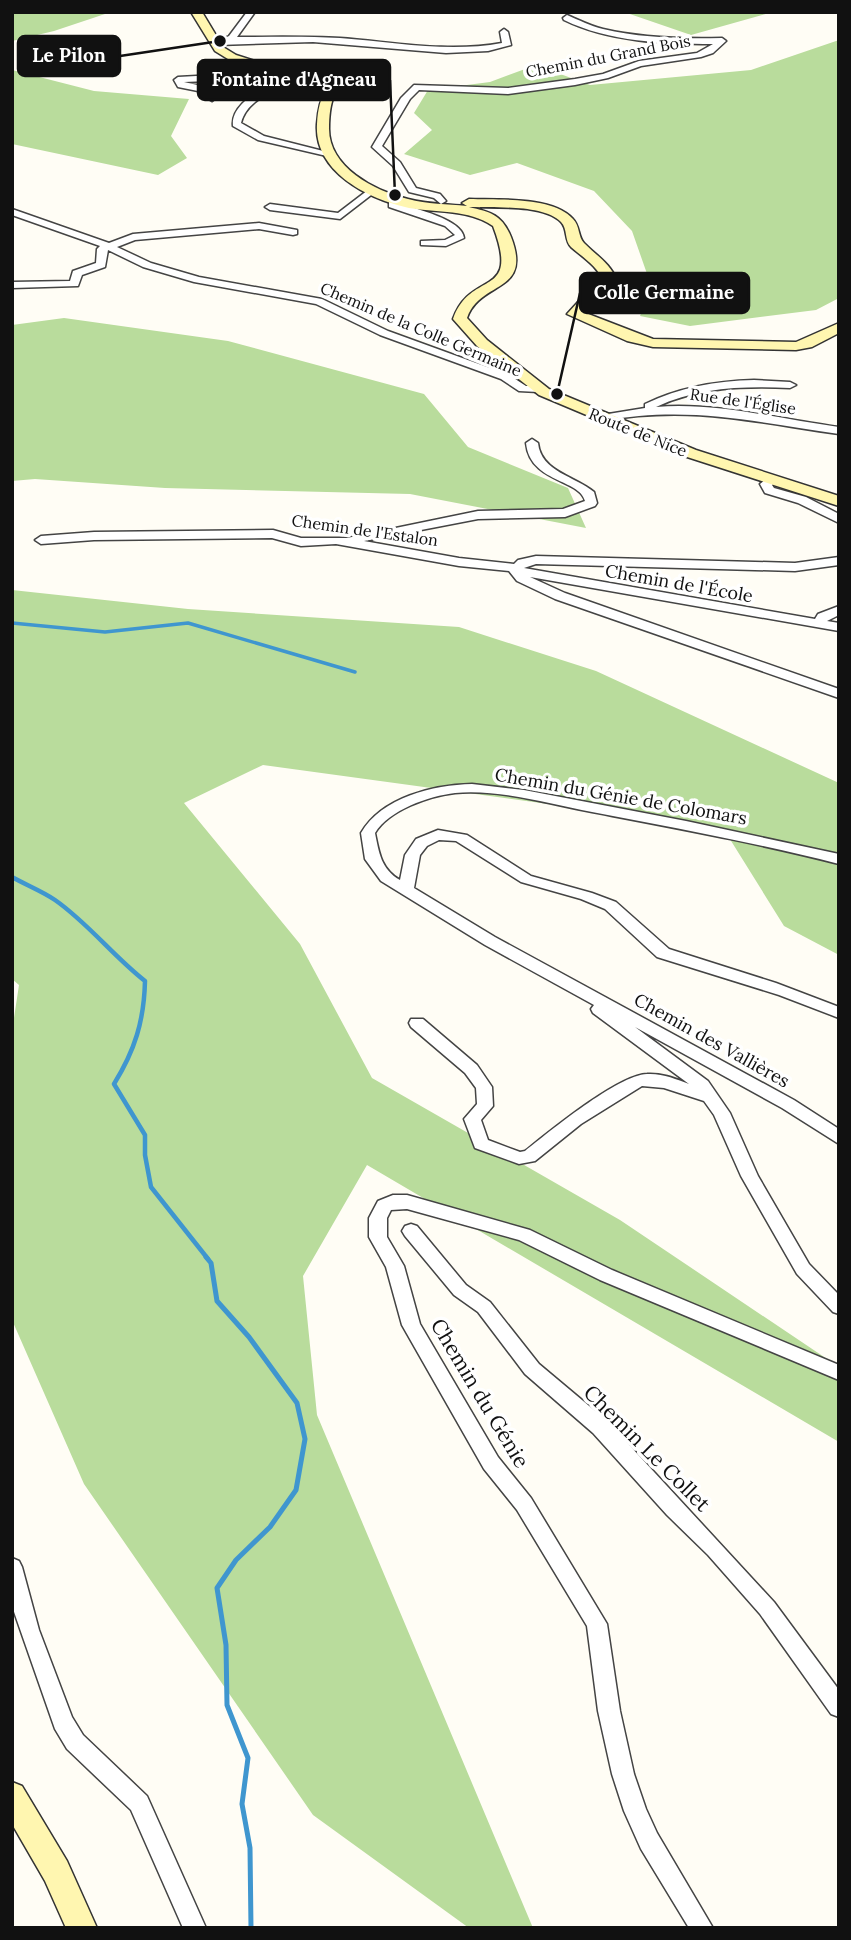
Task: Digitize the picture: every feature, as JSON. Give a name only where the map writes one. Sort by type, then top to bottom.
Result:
[{"type":"main road","points":[[196,12],[232,57],[275,73],[275,85],[307,88],[350,65],[365,66],[340,80],[330,91],[326,103],[324,144],[328,155]]},
{"type":"main road","name":"Route de Nice","points":[[328,155],[372,190],[395,200],[476,214],[499,224],[512,260],[512,270],[507,277],[467,304],[460,319],[482,343],[538,388],[602,418],[690,453],[839,501]]},
{"type":"main road","points":[[395,200],[534,207],[565,218],[572,229],[574,242],[604,267],[612,283],[609,289],[580,306],[574,314],[642,341],[796,346],[807,344],[839,327]]},
{"type":"main road","points":[[12,1796],[56,1871],[82,1928]]},
{"type":"street","points":[[221,45],[251,12]]},
{"type":"street","name":"Chemin du Grand Bois","points":[[441,201],[437,197],[412,190],[397,164],[377,147],[406,98],[416,87],[508,91],[575,82],[606,76],[639,64],[698,55],[710,51],[722,41],[682,42],[602,31],[586,28],[567,18]]},
{"type":"street","points":[[221,45],[329,40],[399,48],[456,49],[507,45],[504,32]]},
{"type":"street","points":[[212,98],[215,94],[212,91],[181,85],[178,80],[233,77],[275,85]]},
{"type":"street","points":[[275,85],[238,110],[236,124],[253,135],[328,155]]},
{"type":"street","points":[[270,207],[340,216],[372,190]]},
{"type":"street","points":[[395,200],[393,205],[449,224],[460,234],[451,242],[425,243]]},
{"type":"street","name":"Chemin de la Colle Germaine","points":[[12,212],[109,246],[147,265],[198,280],[318,301],[440,356],[498,374],[525,390],[538,388]]},
{"type":"street","points":[[12,285],[74,284],[76,274],[100,265],[100,253],[109,246],[133,237],[259,226],[293,232]]},
{"type":"street","points":[[645,410],[661,400],[708,388],[743,384],[790,385]]},
{"type":"street","name":"Rue de l'Église","points":[[602,418],[645,410],[711,410],[839,431]]},
{"type":"street","points":[[348,544],[365,537],[469,517],[565,513],[591,503],[590,495],[538,463],[531,448],[532,443]]},
{"type":"street","points":[[771,479],[766,484],[769,490],[802,500],[839,519]]},
{"type":"street","name":"Chemin de l'Estalon","points":[[40,540],[223,533],[273,534],[301,542],[336,540],[459,562],[516,569]]},
{"type":"street","points":[[839,561],[795,567],[536,560],[522,563],[516,569],[522,578],[560,596],[839,694]]},
{"type":"street","name":"Chemin de l'École","points":[[516,569],[568,582],[839,627]]},
{"type":"street","points":[[819,624],[823,617],[839,610]]},
{"type":"street","name":"Chemin du Génie de Colomars","points":[[563,980],[490,941],[386,878],[372,859],[368,833],[371,825],[426,794],[454,789],[534,797],[783,844],[839,859]]},
{"type":"street","points":[[406,889],[413,850],[420,843],[440,835],[462,839],[473,844],[496,863],[527,880],[588,896],[612,907],[658,951],[782,990],[839,1013]]},
{"type":"street","points":[[563,980],[564,985],[712,1096],[750,1176],[803,1269],[839,1307]]},
{"type":"street","name":"Chemin des Vallières","points":[[563,980],[788,1104],[839,1138]]},
{"type":"street","points":[[417,1023],[471,1069],[484,1087],[485,1106],[472,1119],[481,1144],[519,1158],[529,1157],[575,1120],[638,1081],[649,1078],[662,1080],[712,1096]]},
{"type":"street","name":"Chemin du Génie","points":[[702,1928],[649,1841],[635,1811],[623,1774],[609,1711],[597,1624],[524,1504],[491,1463],[411,1325],[395,1266],[378,1237],[378,1218],[384,1206],[393,1202],[407,1202],[524,1236],[606,1275],[839,1373]]},
{"type":"street","name":"Chemin Le Collet","points":[[411,1231],[460,1290],[484,1307],[532,1368],[600,1427],[674,1509],[716,1549],[767,1608],[839,1707]]},
{"type":"street","points":[[12,1567],[29,1630],[63,1722],[75,1742],[139,1802],[195,1928]]},
{"type":"green space","points":[[12,12],[111,12],[54,31],[12,41]]},
{"type":"green space","points":[[624,12],[773,12],[691,35]]},
{"type":"green space","points":[[839,40],[839,298],[816,310],[690,326],[640,316],[652,288],[632,231],[594,191],[517,163],[470,175],[404,154],[432,130],[414,113],[428,90],[490,82],[536,65],[590,85],[751,70]]},
{"type":"green space","points":[[12,70],[94,91],[189,99],[171,136],[187,158],[158,175],[12,144]]},
{"type":"green space","points":[[64,318],[228,341],[424,394],[468,447],[568,488],[586,528],[410,494],[165,488],[35,479],[12,481],[12,325]]},
{"type":"green space","points":[[12,590],[188,609],[459,627],[596,671],[839,783],[839,955],[784,926],[723,828],[263,765],[184,803],[300,944],[372,1078],[620,1220],[839,1367],[839,1442],[367,1165],[303,1276],[317,1415],[533,1928],[469,1928],[313,1815],[84,1484],[12,1320],[12,1031],[19,985],[12,979]]},
{"type":"waterway","points":[[12,623],[105,632],[188,623],[355,672]]},
{"type":"waterway","points":[[12,877],[67,909],[145,981],[143,1009],[137,1035],[114,1084],[145,1135],[145,1155],[151,1187],[208,1259]]},
{"type":"waterway","points":[[206,1257],[211,1263],[217,1301],[249,1337],[297,1403],[305,1439],[296,1490],[270,1527],[236,1560],[217,1588],[226,1645],[227,1705],[248,1758],[242,1804],[250,1848],[251,1928]]},
{"type":"place","name":"Le Pilon","points":[[220,41]]},
{"type":"place","name":"Fontaine d'Agneau","points":[[395,195]]},
{"type":"place","name":"Colle Germaine","points":[[557,394]]}]
